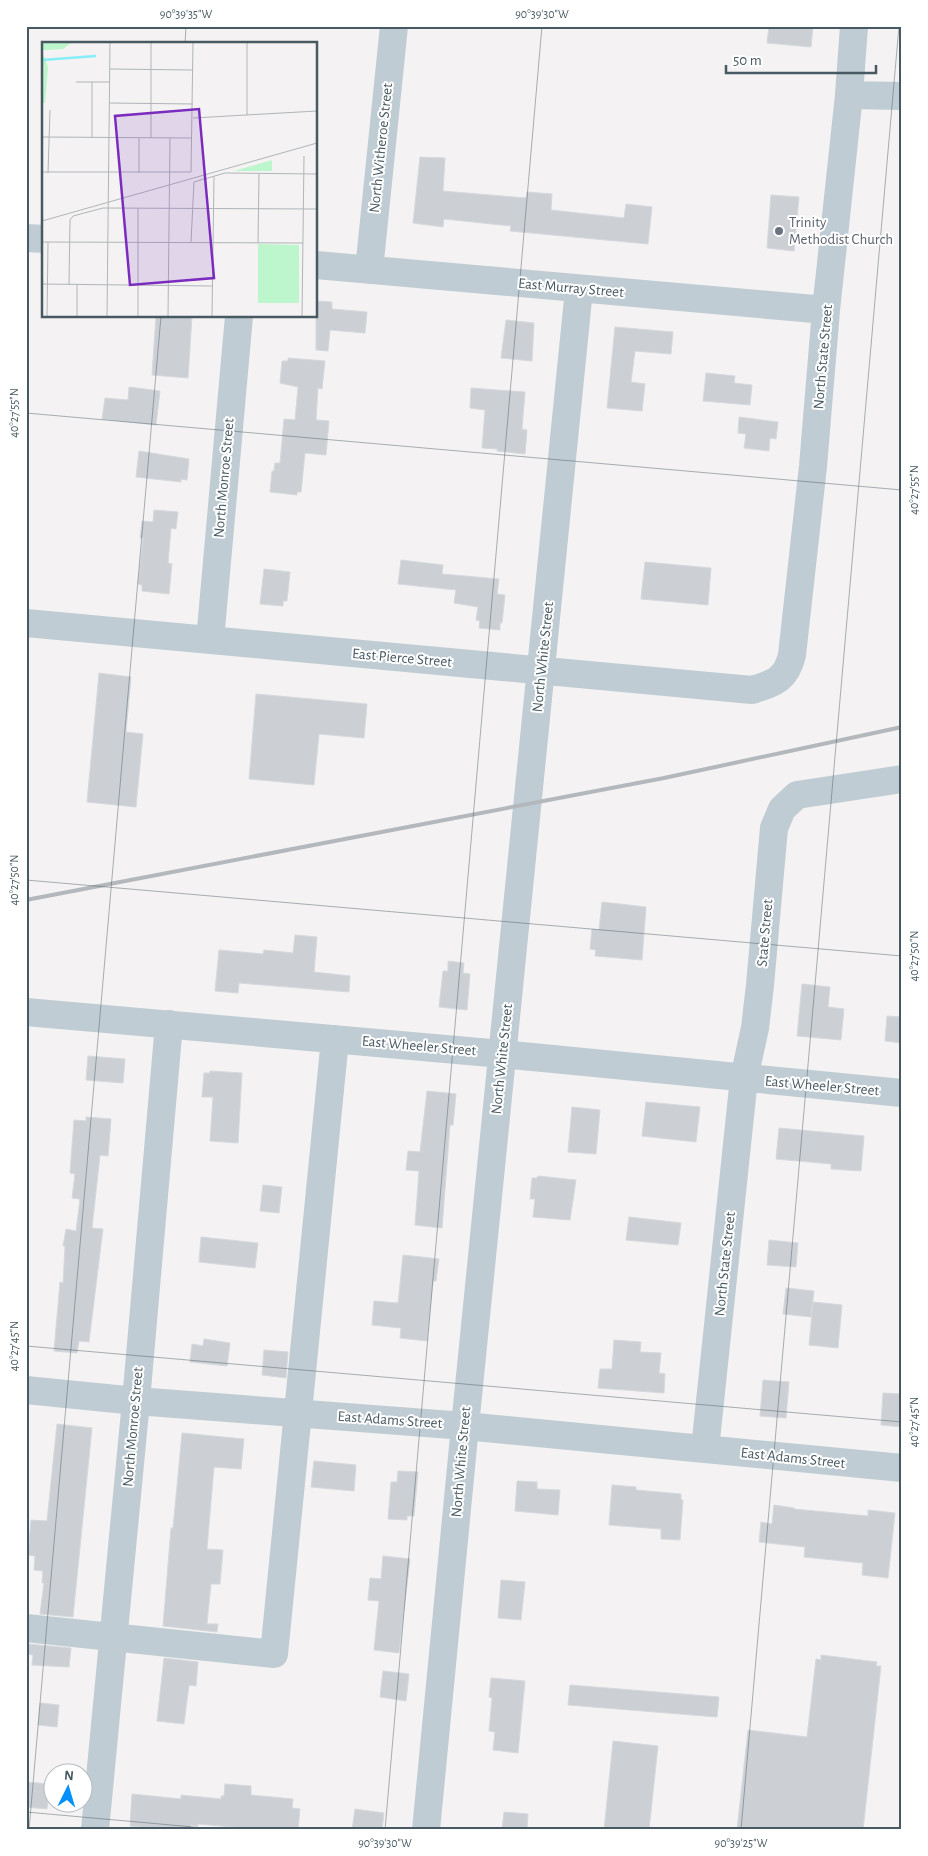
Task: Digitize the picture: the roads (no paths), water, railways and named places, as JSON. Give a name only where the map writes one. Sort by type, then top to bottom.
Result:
[{"type":"street","name":"North Witheroe Street","points":[[369,270],[394,26]]},
{"type":"street","name":"North State Street","points":[[776,682],[785,673],[792,655],[813,466],[826,310],[849,95],[854,26]]},
{"type":"street","points":[[849,95],[902,96]]},
{"type":"street","points":[[26,238],[42,239]]},
{"type":"street","name":"East Murray Street","points":[[318,265],[826,310]]},
{"type":"street","name":"North White Street","points":[[426,1830],[579,289]]},
{"type":"street","name":"North Monroe Street","points":[[210,640],[239,318]]},
{"type":"street","name":"East Pierce Street","points":[[26,623],[752,690],[776,682]]},
{"type":"street","name":"State Street","points":[[744,1078],[755,1028],[774,828],[782,809],[797,794],[902,779]]},
{"type":"street","name":"East Wheeler Street","points":[[26,1012],[502,1054],[902,1093]]},
{"type":"street","name":"North Monroe Street","points":[[95,1830],[136,1400],[169,1024]]},
{"type":"street","points":[[26,1628],[274,1654],[335,1039]]},
{"type":"street","name":"North State Street","points":[[705,1449],[744,1078]]},
{"type":"street","name":"East Adams Street","points":[[26,1390],[465,1426],[902,1468]]},
{"type":"railway","points":[[26,900],[664,778],[902,727]]},
{"type":"place","name":"Trinity Methodist Church","points":[[779,231]]}]
